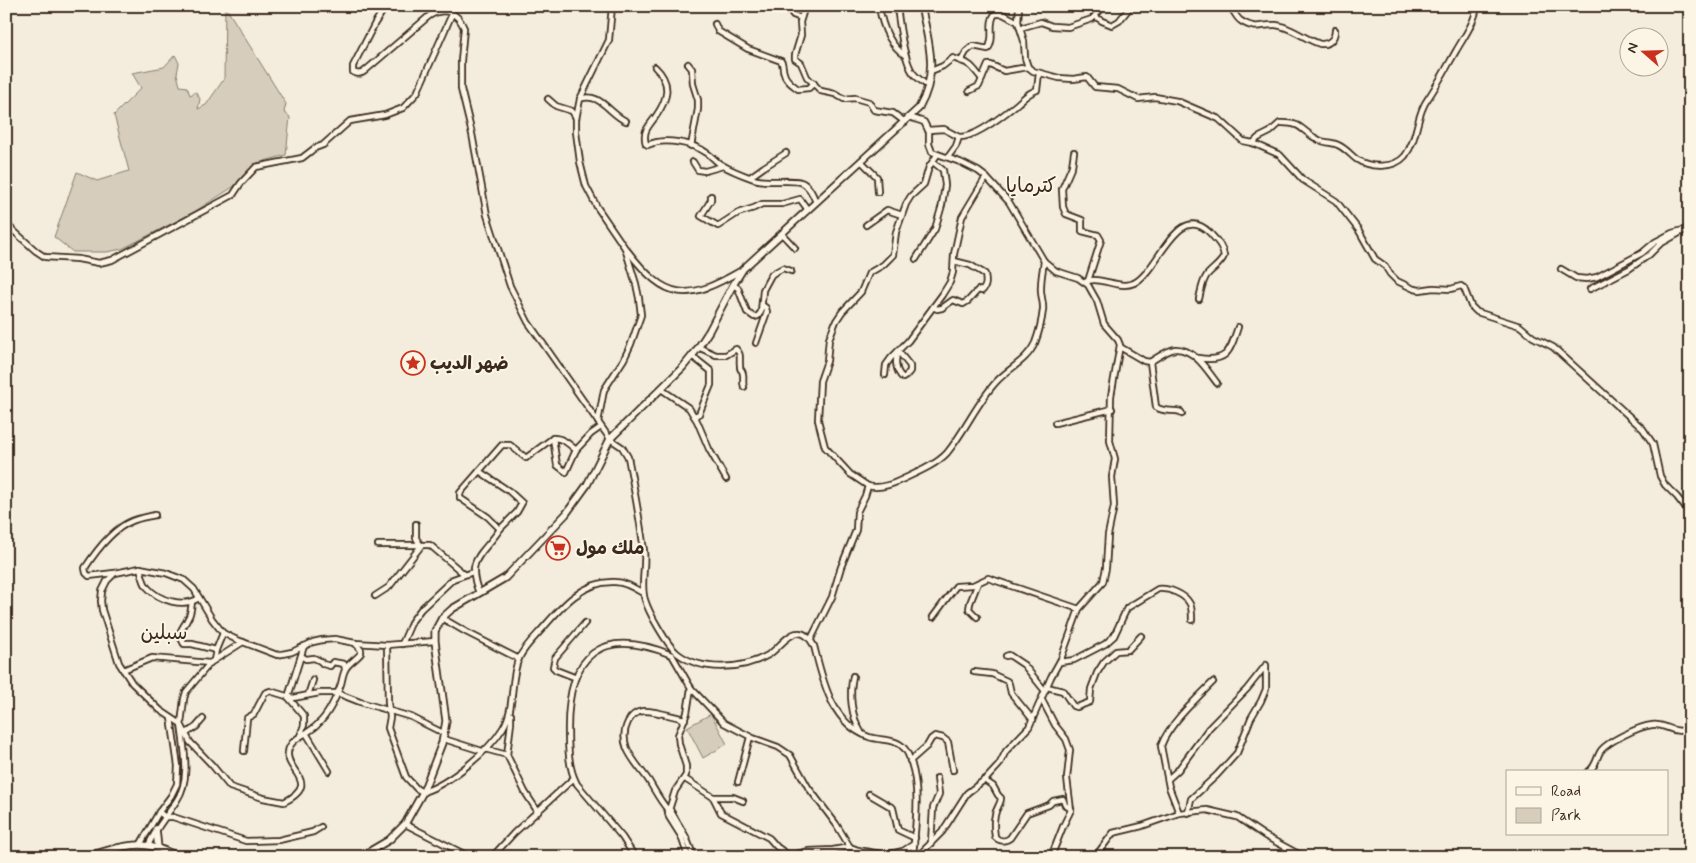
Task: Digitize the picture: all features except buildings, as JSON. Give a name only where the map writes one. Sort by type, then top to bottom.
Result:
[{"type":"main road","points":[[360,857],[389,840],[405,824],[423,792],[444,736],[446,714],[435,640],[435,631],[442,618],[504,578],[566,514],[587,485],[610,439],[698,348],[733,285],[744,270],[919,108],[924,99],[932,71],[929,44],[921,6]]},
{"type":"main road","points":[[156,829],[158,848]]},
{"type":"main road","points":[[86,857],[119,848],[140,845],[158,848],[181,857]]},
{"type":"main road","points":[[6,854],[15,857]]},
{"type":"street","points":[[386,6],[353,66],[352,69],[356,74],[366,70],[428,16],[446,9],[460,19],[464,28],[461,89],[472,134],[487,216],[510,286],[528,322],[601,427],[610,439],[622,447],[628,457],[644,553],[643,593],[691,688],[724,723],[750,737],[778,747],[790,755],[808,787],[840,830],[850,847]]},
{"type":"street","points":[[612,6],[609,40],[580,98],[576,119],[580,162],[586,186],[625,248],[646,274],[658,283],[675,292],[698,292],[744,270]]},
{"type":"street","points":[[788,6],[793,15],[801,18]]},
{"type":"street","points":[[805,6],[800,22],[801,35],[795,59],[801,63],[806,77],[821,91],[844,98],[855,98],[869,102],[874,110],[892,113],[907,120],[924,122],[928,130],[930,149],[937,154],[978,171],[986,177],[1009,202],[1044,261],[1056,271],[1086,282],[1097,301],[1104,324],[1118,340],[1120,347],[1112,387],[1110,441],[1115,459],[1112,477],[1114,506],[1108,535],[1106,568],[1101,586],[1079,609],[1060,662],[1025,733],[1006,751],[999,766],[967,793],[948,824],[918,857]]},
{"type":"street","points":[[879,6],[886,33],[896,47],[906,56]]},
{"type":"street","points":[[897,6],[906,56],[914,74],[928,86]]},
{"type":"street","points":[[1019,6],[1018,22],[1028,67]]},
{"type":"street","points":[[1020,28],[1040,22],[1063,28],[1092,19],[1104,6]]},
{"type":"street","points":[[1096,16],[1112,25],[1119,22],[1131,6]]},
{"type":"street","points":[[1228,6],[1232,8],[1241,21],[1257,28],[1273,25],[1289,28],[1320,44],[1331,40],[1335,30]]},
{"type":"street","points":[[1253,143],[1270,132],[1280,122],[1289,123],[1300,126],[1317,139],[1338,145],[1363,163],[1380,165],[1397,163],[1405,156],[1426,101],[1436,88],[1466,32],[1477,6]]},
{"type":"street","points":[[6,224],[45,257],[78,259],[99,263],[112,260],[233,195],[256,167],[302,158],[314,148],[323,145],[350,121],[385,115],[402,108],[417,93],[452,14]]},
{"type":"street","points":[[961,61],[966,52],[973,46],[986,50],[990,48],[993,40],[991,21],[995,14],[1002,14],[1018,22]]},
{"type":"street","points":[[715,24],[718,30],[748,49],[781,61],[784,66],[784,74],[798,89],[808,88],[814,83]]},
{"type":"street","points":[[932,71],[943,66],[953,58],[972,66],[982,79]]},
{"type":"street","points":[[688,64],[692,69],[693,84],[698,100],[691,146]]},
{"type":"street","points":[[970,91],[978,87],[988,65],[1004,71],[1014,71],[1028,67],[1039,73],[1068,79],[1087,77],[1095,87],[1118,89],[1138,100],[1155,97],[1177,101],[1219,119],[1243,141],[1253,143],[1280,155],[1303,180],[1336,201],[1358,229],[1375,259],[1385,266],[1388,272],[1398,281],[1420,290],[1433,288],[1452,289],[1461,286],[1464,288],[1471,306],[1477,312],[1520,326],[1559,352],[1643,429],[1653,444],[1660,476],[1665,485],[1690,514]]},
{"type":"street","points":[[655,67],[662,76],[667,88],[664,100],[656,116],[647,126],[646,144],[675,142],[708,153],[723,166],[750,178],[768,182],[793,181],[802,183],[810,190],[816,202]]},
{"type":"street","points":[[928,130],[944,129],[959,138],[969,136],[1037,90],[1039,73]]},
{"type":"street","points":[[580,98],[586,96],[593,98],[608,108],[618,118],[626,121]]},
{"type":"street","points":[[548,99],[556,106],[572,110],[576,119]]},
{"type":"street","points":[[948,157],[959,138]]},
{"type":"street","points":[[1074,152],[1072,166],[1062,189],[1063,207],[1066,214],[1082,220],[1082,231],[1098,235],[1101,240],[1086,282]]},
{"type":"street","points":[[750,178],[786,153]]},
{"type":"street","points":[[937,154],[924,184],[912,196],[902,214],[895,236],[893,255],[883,265],[869,273],[861,292],[836,321],[829,339],[827,361],[818,388],[818,420],[825,447],[830,455],[850,474],[868,486],[877,487],[895,483],[914,474],[947,453],[986,394],[998,380],[1017,366],[1030,351],[1036,340],[1043,310],[1041,290],[1044,261]]},
{"type":"street","points":[[861,161],[876,177],[878,192]]},
{"type":"street","points":[[693,162],[698,170],[705,172],[723,166]]},
{"type":"street","points":[[916,259],[932,235],[943,199],[945,185],[943,170],[932,162]]},
{"type":"street","points":[[885,375],[886,365],[908,341],[950,282],[962,217],[986,177]]},
{"type":"street","points":[[711,196],[711,200],[701,216],[718,226],[738,213],[767,203],[779,204],[800,199],[808,210]]},
{"type":"street","points":[[866,225],[887,210],[902,214]]},
{"type":"street","points":[[1086,282],[1093,280],[1120,284],[1133,283],[1145,276],[1161,252],[1182,227],[1192,225],[1207,230],[1221,247],[1224,256],[1221,262],[1207,275],[1202,285],[1199,299]]},
{"type":"street","points":[[1561,269],[1576,278],[1597,277],[1642,253],[1654,242],[1690,227]]},
{"type":"street","points":[[1590,289],[1636,264],[1660,244],[1683,230]]},
{"type":"street","points":[[782,234],[795,248]]},
{"type":"street","points":[[598,422],[604,390],[624,359],[640,315],[640,298],[625,248]]},
{"type":"street","points":[[933,307],[937,309],[942,308],[953,300],[963,304],[968,302],[978,290],[982,291],[985,288],[987,281],[985,274],[970,265],[954,261]]},
{"type":"street","points":[[733,285],[738,288],[746,308],[754,317],[758,316],[764,290],[772,274],[782,268],[791,271]]},
{"type":"street","points":[[756,343],[767,312],[766,308],[762,305]]},
{"type":"street","points":[[1197,358],[1208,359],[1226,355],[1238,327]]},
{"type":"street","points":[[1120,347],[1144,361],[1150,362],[1168,351],[1176,349],[1187,352],[1197,358],[1217,383]]},
{"type":"street","points":[[698,348],[716,355],[726,355],[736,349],[740,354],[740,366],[743,374],[742,384],[744,387]]},
{"type":"street","points":[[898,351],[910,366],[910,371],[903,378],[898,374],[896,365],[895,358],[898,351]]},
{"type":"street","points":[[692,356],[711,372],[711,384],[701,410],[699,414],[694,416]]},
{"type":"street","points":[[1150,362],[1154,409],[1163,411],[1175,410],[1182,414]]},
{"type":"street","points":[[661,388],[687,406],[726,479]]},
{"type":"street","points":[[1055,424],[1112,409]]},
{"type":"street","points":[[553,438],[557,465],[565,472],[568,471],[576,450],[591,434],[601,427]]},
{"type":"street","points":[[500,529],[488,516],[460,498],[460,493],[502,445],[510,445],[526,458],[553,438],[566,442],[576,450]]},
{"type":"street","points":[[479,471],[509,491],[522,503],[517,512],[500,529],[476,560],[473,572],[479,593]]},
{"type":"street","points":[[811,639],[832,597],[841,567],[856,530],[857,512],[868,486]]},
{"type":"street","points":[[155,516],[132,521],[120,528],[104,543],[85,568],[86,573],[89,576],[140,568],[166,573],[184,580],[194,589],[223,633],[277,655],[292,652],[322,640],[336,639],[387,645],[435,640]]},
{"type":"street","points":[[416,524],[416,538],[421,546]]},
{"type":"street","points":[[378,545],[421,546],[427,544],[434,546],[464,574]]},
{"type":"street","points":[[375,596],[390,587],[421,546]]},
{"type":"street","points":[[140,568],[146,586],[155,594],[174,602],[192,602],[199,598]]},
{"type":"street","points":[[402,644],[412,621],[421,609],[453,579],[473,572]]},
{"type":"street","points":[[115,573],[110,577],[102,591],[101,601],[102,610],[123,670],[132,683],[160,710],[181,724],[194,747],[230,787],[268,799],[284,802],[298,793],[300,786],[297,773],[290,762],[288,753],[290,747],[300,736],[317,726],[325,717],[338,693],[345,668],[361,653],[355,642]]},
{"type":"street","points":[[933,617],[956,586],[970,585],[991,578],[1079,609]]},
{"type":"street","points":[[538,812],[525,792],[506,755],[511,723],[510,712],[514,678],[519,658],[524,649],[547,623],[576,594],[601,584],[616,582],[630,586],[643,593]]},
{"type":"street","points":[[977,617],[969,609],[978,583]]},
{"type":"street","points":[[1060,662],[1074,660],[1107,642],[1114,636],[1126,608],[1158,589],[1172,591],[1185,598],[1191,605],[1192,620]]},
{"type":"street","points":[[192,602],[189,617],[181,628],[184,644],[216,650]]},
{"type":"street","points":[[442,618],[519,658]]},
{"type":"street","points":[[574,677],[553,668],[553,662],[585,623]]},
{"type":"street","points":[[212,661],[223,633]]},
{"type":"street","points":[[635,857],[622,837],[574,778],[568,747],[570,690],[574,677],[589,656],[596,650],[608,645],[641,646],[673,653],[698,663],[728,666],[762,658],[773,652],[794,633],[802,633],[811,639],[826,689],[832,703],[845,722],[862,733],[879,740],[896,742],[906,750],[914,774],[917,799],[913,857]]},
{"type":"street","points":[[1006,656],[1009,655],[1024,665],[1046,689],[1063,691],[1073,706],[1077,707],[1090,702],[1097,673],[1110,655],[1116,651],[1128,650],[1140,636]]},
{"type":"street","points":[[148,846],[156,829],[178,799],[184,787],[185,767],[181,724],[186,692],[212,661],[243,642]]},
{"type":"street","points":[[1107,642],[1116,651]]},
{"type":"street","points":[[387,645],[388,710],[390,717],[388,728],[406,777],[414,787],[423,792],[444,782],[484,750],[502,730],[510,712]]},
{"type":"street","points":[[288,697],[304,646]]},
{"type":"street","points":[[301,656],[306,659],[314,658],[330,666],[333,662],[341,662],[345,668]]},
{"type":"street","points":[[123,670],[152,658],[212,661]]},
{"type":"street","points":[[1168,779],[1178,770],[1209,728],[1247,689],[1266,665],[1266,689],[1251,718],[1237,753],[1191,799],[1188,813]]},
{"type":"street","points":[[974,672],[992,674],[1007,681],[1011,694],[1033,720]]},
{"type":"street","points":[[853,676],[851,687],[852,706],[858,727],[862,733]]},
{"type":"street","points":[[308,695],[313,680]]},
{"type":"street","points":[[1179,813],[1168,779],[1161,749],[1162,742],[1188,709],[1213,682]]},
{"type":"street","points":[[688,857],[681,836],[669,818],[669,809],[677,786],[685,779],[686,766],[678,735],[685,719],[691,688]]},
{"type":"street","points":[[244,752],[247,718],[254,714],[265,693],[270,692],[293,698],[338,693],[360,702],[411,717],[444,736],[484,750],[506,755]]},
{"type":"street","points":[[288,697],[304,716],[304,725],[300,736]]},
{"type":"street","points":[[1042,700],[1069,746],[1067,778],[1071,809],[1051,857]]},
{"type":"street","points":[[685,719],[643,711],[637,713],[631,718],[626,730],[625,742],[630,756],[646,776],[662,803],[669,809],[686,837],[694,857]]},
{"type":"street","points":[[140,845],[176,785],[178,766],[171,718]]},
{"type":"street","points":[[185,734],[203,719]]},
{"type":"street","points":[[1591,770],[1601,750],[1610,742],[1644,726],[1654,724],[1680,732],[1690,729]]},
{"type":"street","points":[[306,733],[330,771]]},
{"type":"street","points":[[910,761],[928,746],[931,739],[935,736],[948,742],[953,770]]},
{"type":"street","points":[[738,782],[750,737]]},
{"type":"street","points":[[176,744],[183,742],[194,747]]},
{"type":"street","points":[[184,759],[186,753],[194,747]]},
{"type":"street","points":[[178,766],[185,767]]},
{"type":"street","points":[[492,857],[505,842],[574,778]]},
{"type":"street","points":[[931,843],[933,808],[938,794],[937,778]]},
{"type":"street","points":[[685,779],[713,797],[733,798],[743,801]]},
{"type":"street","points":[[984,780],[993,786],[1001,798],[994,819],[995,837],[998,840],[1010,838],[1026,813],[1054,801],[1063,799],[1065,805],[1071,809]]},
{"type":"street","points":[[176,785],[184,787]]},
{"type":"street","points":[[869,794],[893,808],[898,830],[915,838]]},
{"type":"street","points":[[713,797],[721,813],[769,838],[777,847],[790,854],[850,847],[874,855],[886,855],[896,854],[914,844]]},
{"type":"street","points":[[1095,857],[1113,833],[1142,826],[1179,813],[1213,810],[1234,815],[1270,839],[1304,857]]},
{"type":"street","points":[[159,812],[165,817],[173,817],[246,841],[279,840],[313,832],[321,826]]},
{"type":"street","points":[[405,824],[470,857]]},
{"type":"street","points":[[146,835],[151,838]]},
{"type":"green space","points":[[225,6],[286,104],[284,112],[290,117],[286,155],[257,163],[233,187],[194,212],[122,249],[107,252],[73,252],[54,237],[77,172],[97,181],[129,171],[114,115],[141,88],[132,73],[164,67],[175,55],[179,63],[177,74],[180,86],[187,87],[190,95],[196,92],[200,99],[198,109],[206,105],[224,79]]},
{"type":"green space","points":[[711,714],[727,744],[703,758],[687,727]]},
{"type":"place","name":"ضهر الديب","points":[[413,363]]},
{"type":"place","name":"ملك مول","points":[[558,548]]},
{"type":"district","name":"كترمايا","points":[[1031,185]]},
{"type":"district","name":"سبلين","points":[[164,632]]}]
